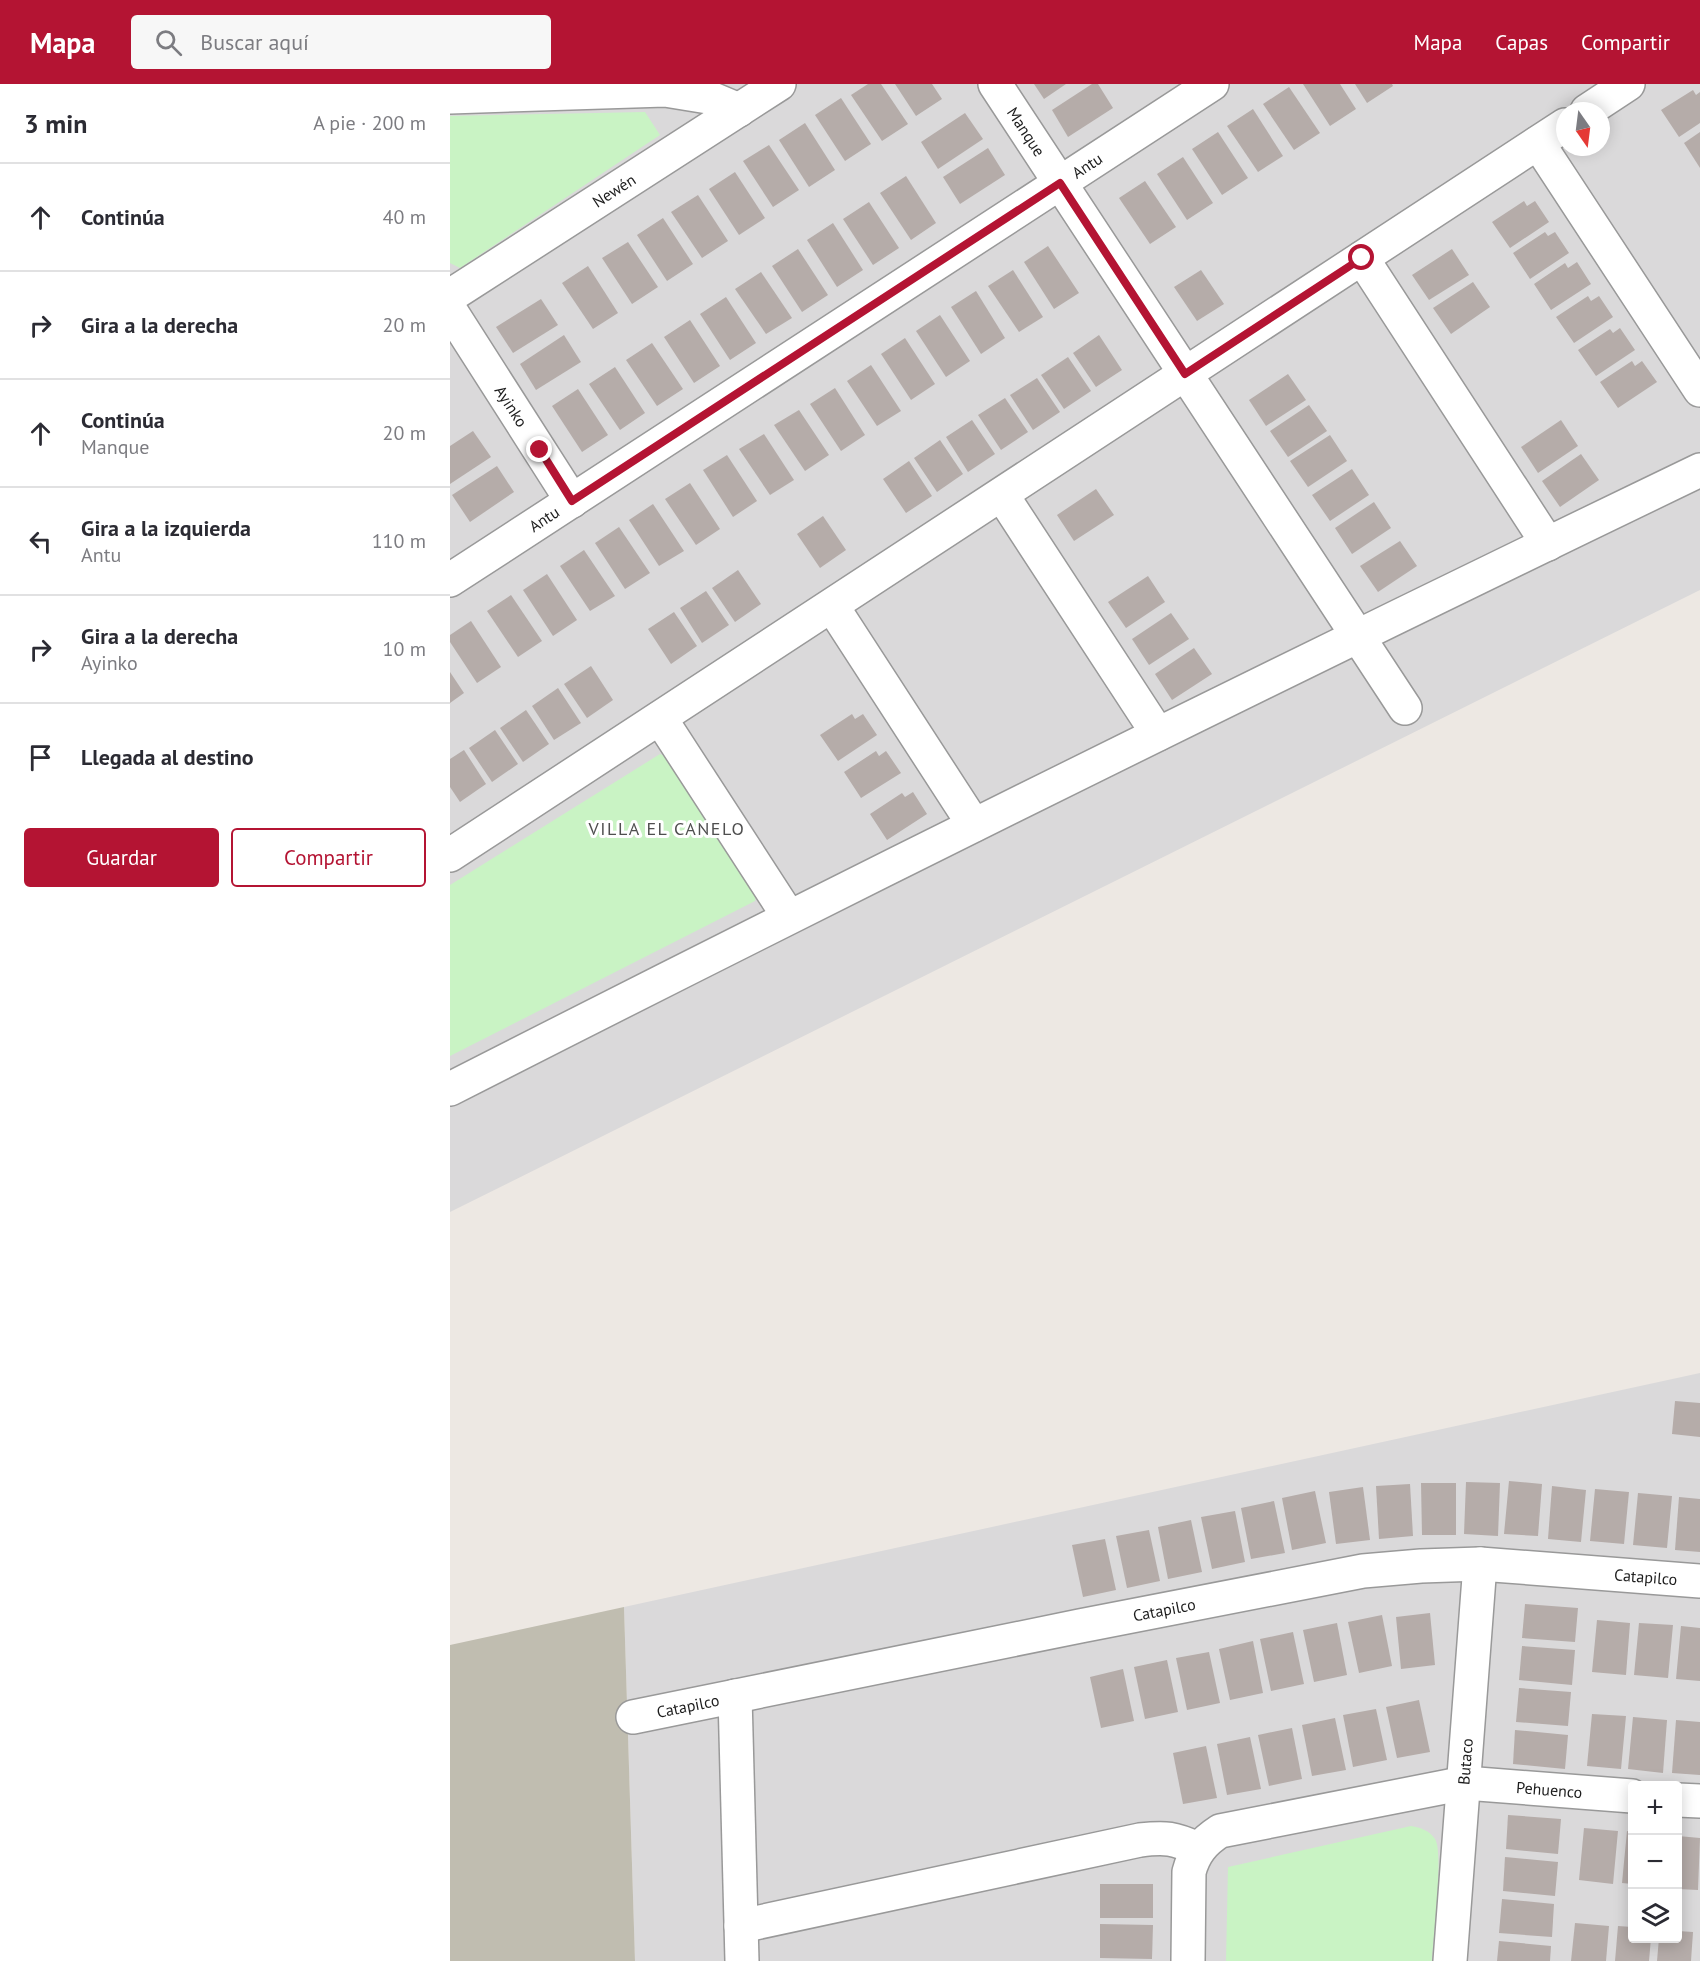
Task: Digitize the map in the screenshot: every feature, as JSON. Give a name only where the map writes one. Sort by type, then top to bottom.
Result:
[{"type":"street","name":"Newén","points":[[450,296],[779,84]]},
{"type":"street","name":"Manque","points":[[995,84],[1405,708]]},
{"type":"street","name":"Antu","points":[[450,580],[1212,84]]},
{"type":"street","points":[[1601,102],[1628,84]]},
{"type":"street","points":[[450,97],[665,90],[708,97],[739,110]]},
{"type":"street","points":[[450,855],[1552,134],[1700,390]]},
{"type":"street","points":[[1362,258],[1548,544]]},
{"type":"street","name":"Ayinko","points":[[450,310],[572,501]]},
{"type":"street","points":[[450,1089],[974,825],[1358,635],[1700,470]]},
{"type":"street","points":[[1002,495],[1158,734]]},
{"type":"street","points":[[832,606],[974,825]]},
{"type":"street","points":[[660,718],[789,917]]},
{"type":"street","name":"Catapilco","points":[[633,1717],[1363,1571],[1480,1564],[1700,1581]]},
{"type":"street","name":"Butaco","points":[[1450,1961],[1480,1564]]},
{"type":"street","points":[[735,1696],[742,1961]]},
{"type":"street","name":"Pehuenco","points":[[1198,1849],[1207,1839],[1220,1831],[1233,1827],[1465,1783],[1628,1796]]},
{"type":"street","points":[[1682,1800],[1700,1801]]},
{"type":"street","points":[[741,1926],[1140,1840],[1177,1839],[1198,1849],[1192,1860],[1188,1879],[1188,1961]]},
{"type":"shaded area","points":[[450,84],[1700,84],[1700,590],[450,1212]]},
{"type":"shaded area","points":[[1700,1373],[1700,1961],[635,1961],[624,1607]]},
{"type":"shaded area","points":[[624,1607],[635,1961],[450,1961],[450,1645]]},
{"type":"green space","points":[[645,112],[660,135],[460,268],[450,263],[450,116]]},
{"type":"green space","points":[[660,754],[672,759],[757,889],[755,901],[450,1056],[450,885]]},
{"type":"green space","points":[[1411,1826],[1430,1833],[1437,1847],[1438,1878],[1432,1961],[1226,1961],[1228,1867]]},
{"type":"building","points":[[868,84],[881,84],[908,124],[882,141],[851,95]]},
{"type":"building","points":[[895,84],[932,84],[942,99],[916,116]]},
{"type":"building","points":[[1034,84],[1066,84],[1044,99]]},
{"type":"building","points":[[1092,84],[1098,84],[1113,108],[1068,137],[1052,110]]},
{"type":"building","points":[[1303,84],[1340,84],[1356,109],[1330,126]]},
{"type":"building","points":[[1355,84],[1392,84],[1393,86],[1367,103]]},
{"type":"building","points":[[1289,87],[1320,133],[1294,150],[1263,104]]},
{"type":"building","points":[[1693,90],[1696,95],[1700,92],[1700,123],[1679,137],[1661,110]]},
{"type":"building","points":[[841,98],[871,144],[845,161],[815,115]]},
{"type":"building","points":[[1253,109],[1283,156],[1258,172],[1227,126]]},
{"type":"building","points":[[965,113],[983,139],[938,169],[921,142]]},
{"type":"building","points":[[805,123],[835,170],[809,187],[779,140]]},
{"type":"building","points":[[1218,132],[1248,178],[1222,195],[1192,149]]},
{"type":"building","points":[[1700,132],[1700,168],[1684,143]]},
{"type":"building","points":[[769,145],[799,190],[773,207],[743,161]]},
{"type":"building","points":[[988,148],[1005,175],[960,204],[943,177]]},
{"type":"building","points":[[1183,157],[1213,203],[1187,220],[1157,174]]},
{"type":"building","points":[[735,172],[765,218],[739,235],[709,189]]},
{"type":"building","points":[[906,176],[936,223],[911,240],[880,193]]},
{"type":"building","points":[[1145,181],[1176,227],[1150,244],[1119,198]]},
{"type":"building","points":[[698,195],[728,241],[702,258],[671,212]]},
{"type":"building","points":[[1524,201],[1527,206],[1535,201],[1549,222],[1510,248],[1492,222]]},
{"type":"building","points":[[869,202],[899,248],[873,265],[843,219]]},
{"type":"building","points":[[663,218],[693,264],[667,281],[637,235]]},
{"type":"building","points":[[833,223],[863,270],[837,287],[807,240]]},
{"type":"building","points":[[1545,232],[1548,236],[1555,232],[1569,253],[1530,279],[1513,253]]},
{"type":"building","points":[[628,242],[658,287],[632,304],[602,258]]},
{"type":"building","points":[[1048,246],[1079,293],[1054,309],[1024,262]]},
{"type":"building","points":[[798,249],[828,295],[802,312],[772,266]]},
{"type":"building","points":[[1452,249],[1469,275],[1429,300],[1412,275]]},
{"type":"building","points":[[1577,262],[1591,284],[1551,310],[1534,284],[1565,263],[1568,268]]},
{"type":"building","points":[[588,266],[618,313],[593,329],[562,283]]},
{"type":"building","points":[[1013,270],[1043,317],[1019,332],[988,286]]},
{"type":"building","points":[[1201,270],[1224,304],[1197,321],[1174,287]]},
{"type":"building","points":[[761,272],[792,318],[766,334],[735,289]]},
{"type":"building","points":[[1473,282],[1490,307],[1451,334],[1433,308]]},
{"type":"building","points":[[976,291],[1005,338],[981,354],[951,307]]},
{"type":"building","points":[[1588,296],[1591,301],[1599,296],[1613,317],[1574,343],[1556,317]]},
{"type":"building","points":[[726,297],[756,343],[730,360],[700,314]]},
{"type":"building","points":[[541,299],[558,325],[513,353],[496,327]]},
{"type":"building","points":[[940,315],[970,361],[946,377],[916,331]]},
{"type":"building","points":[[690,320],[720,366],[694,383],[664,337]]},
{"type":"building","points":[[1620,328],[1635,350],[1596,376],[1578,350],[1610,329],[1613,333]]},
{"type":"building","points":[[564,335],[581,362],[536,390],[520,364]]},
{"type":"building","points":[[1099,335],[1122,370],[1096,387],[1073,353]]},
{"type":"building","points":[[905,338],[935,384],[911,400],[881,354]]},
{"type":"building","points":[[652,343],[683,389],[657,406],[626,360]]},
{"type":"building","points":[[1068,357],[1091,391],[1064,409],[1041,375]]},
{"type":"building","points":[[1632,361],[1635,366],[1642,361],[1657,382],[1618,408],[1600,382]]},
{"type":"building","points":[[871,365],[901,411],[877,426],[847,381]]},
{"type":"building","points":[[615,367],[645,413],[620,430],[589,384]]},
{"type":"building","points":[[1288,374],[1306,400],[1266,426],[1249,400]]},
{"type":"building","points":[[1037,378],[1060,412],[1033,430],[1010,395]]},
{"type":"building","points":[[835,388],[865,435],[841,451],[810,404]]},
{"type":"building","points":[[578,389],[608,435],[582,452],[552,406]]},
{"type":"building","points":[[1005,398],[1028,432],[1001,450],[978,415]]},
{"type":"building","points":[[1309,405],[1327,431],[1288,457],[1270,431]]},
{"type":"building","points":[[799,410],[829,455],[805,471],[774,425]]},
{"type":"building","points":[[972,420],[995,454],[968,472],[946,437]]},
{"type":"building","points":[[1561,420],[1578,446],[1538,473],[1521,447]]},
{"type":"building","points":[[473,431],[491,457],[450,484],[450,446]]},
{"type":"building","points":[[764,434],[794,480],[770,495],[739,449]]},
{"type":"building","points":[[1330,435],[1347,461],[1308,487],[1290,461]]},
{"type":"building","points":[[940,440],[963,474],[937,492],[914,458]]},
{"type":"building","points":[[1581,454],[1599,480],[1560,507],[1542,481]]},
{"type":"building","points":[[727,455],[757,501],[733,517],[703,470]]},
{"type":"building","points":[[909,461],[932,496],[906,513],[883,479]]},
{"type":"building","points":[[497,466],[514,492],[470,522],[452,495]]},
{"type":"building","points":[[1352,469],[1369,495],[1330,521],[1312,495]]},
{"type":"building","points":[[690,483],[720,529],[696,545],[665,499]]},
{"type":"building","points":[[1096,489],[1114,515],[1074,541],[1057,515]]},
{"type":"building","points":[[1374,502],[1391,528],[1352,554],[1335,528]]},
{"type":"building","points":[[653,504],[684,551],[659,566],[629,520]]},
{"type":"building","points":[[823,516],[846,550],[820,568],[797,534]]},
{"type":"building","points":[[619,527],[650,573],[625,589],[595,543]]},
{"type":"building","points":[[1400,541],[1417,566],[1378,592],[1360,566]]},
{"type":"building","points":[[584,550],[615,596],[590,611],[560,566]]},
{"type":"building","points":[[738,570],[761,604],[735,622],[712,588]]},
{"type":"building","points":[[547,574],[577,620],[553,636],[523,590]]},
{"type":"building","points":[[1148,576],[1165,602],[1126,628],[1108,602]]},
{"type":"building","points":[[706,591],[729,625],[702,643],[680,608]]},
{"type":"building","points":[[511,595],[542,641],[518,657],[487,611]]},
{"type":"building","points":[[674,612],[697,646],[671,664],[648,629]]},
{"type":"building","points":[[1171,613],[1189,639],[1149,665],[1132,639]]},
{"type":"building","points":[[471,621],[501,667],[477,683],[450,642],[450,635]]},
{"type":"building","points":[[1194,648],[1212,674],[1172,700],[1155,674]]},
{"type":"building","points":[[591,666],[613,700],[587,718],[564,684]]},
{"type":"building","points":[[450,672],[464,693],[450,703]]},
{"type":"building","points":[[558,688],[581,723],[554,740],[532,706]]},
{"type":"building","points":[[526,710],[549,744],[523,762],[500,728]]},
{"type":"building","points":[[852,714],[855,719],[863,714],[877,735],[838,761],[820,735]]},
{"type":"building","points":[[495,730],[518,764],[492,782],[469,748]]},
{"type":"building","points":[[464,750],[486,784],[460,802],[450,787],[450,759]]},
{"type":"building","points":[[876,751],[879,756],[886,751],[901,773],[861,798],[844,772]]},
{"type":"building","points":[[913,792],[927,814],[887,840],[870,814],[902,793],[905,797]]},
{"type":"building","points":[[1675,1401],[1700,1403],[1700,1437],[1672,1434]]},
{"type":"building","points":[[1509,1481],[1542,1484],[1538,1536],[1504,1534]]},
{"type":"building","points":[[1466,1482],[1500,1483],[1498,1536],[1464,1534]]},
{"type":"building","points":[[1421,1483],[1456,1483],[1456,1535],[1422,1535]]},
{"type":"building","points":[[1410,1484],[1413,1536],[1379,1539],[1376,1486]]},
{"type":"building","points":[[1552,1486],[1586,1490],[1581,1542],[1548,1539]]},
{"type":"building","points":[[1363,1487],[1370,1540],[1336,1544],[1329,1492]]},
{"type":"building","points":[[1595,1489],[1629,1492],[1624,1544],[1590,1541]]},
{"type":"building","points":[[1315,1491],[1326,1543],[1292,1550],[1282,1498]]},
{"type":"building","points":[[1638,1493],[1672,1496],[1667,1548],[1633,1545]]},
{"type":"building","points":[[1679,1497],[1700,1499],[1700,1552],[1675,1550]]},
{"type":"building","points":[[1274,1501],[1285,1553],[1251,1559],[1241,1508]]},
{"type":"building","points":[[1235,1511],[1245,1562],[1212,1569],[1201,1517]]},
{"type":"building","points":[[1191,1520],[1202,1572],[1168,1579],[1158,1527]]},
{"type":"building","points":[[1149,1530],[1160,1581],[1127,1588],[1116,1536]]},
{"type":"building","points":[[1105,1539],[1116,1590],[1083,1597],[1072,1545]]},
{"type":"building","points":[[1525,1604],[1578,1608],[1575,1642],[1522,1638]]},
{"type":"building","points":[[1430,1613],[1435,1665],[1401,1669],[1396,1617]]},
{"type":"building","points":[[1382,1615],[1392,1666],[1359,1673],[1348,1622]]},
{"type":"building","points":[[1597,1620],[1630,1623],[1626,1675],[1592,1672]]},
{"type":"building","points":[[1337,1623],[1347,1675],[1314,1682],[1303,1630]]},
{"type":"building","points":[[1639,1623],[1673,1625],[1668,1678],[1634,1675]]},
{"type":"building","points":[[1681,1626],[1700,1628],[1700,1681],[1676,1679]]},
{"type":"building","points":[[1293,1632],[1304,1684],[1271,1691],[1260,1639]]},
{"type":"building","points":[[1253,1641],[1263,1693],[1230,1700],[1219,1649]]},
{"type":"building","points":[[1522,1646],[1575,1650],[1572,1685],[1519,1680]]},
{"type":"building","points":[[1209,1652],[1220,1703],[1187,1710],[1176,1658]]},
{"type":"building","points":[[1167,1660],[1178,1712],[1145,1719],[1134,1667]]},
{"type":"building","points":[[1123,1669],[1134,1721],[1101,1728],[1090,1677]]},
{"type":"building","points":[[1519,1688],[1571,1692],[1568,1726],[1516,1722]]},
{"type":"building","points":[[1419,1700],[1430,1752],[1397,1758],[1386,1707]]},
{"type":"building","points":[[1376,1709],[1387,1760],[1353,1767],[1343,1715]]},
{"type":"building","points":[[1592,1714],[1626,1716],[1621,1769],[1587,1766]]},
{"type":"building","points":[[1633,1717],[1667,1720],[1663,1773],[1628,1769]]},
{"type":"building","points":[[1335,1718],[1346,1770],[1312,1776],[1302,1725]]},
{"type":"building","points":[[1676,1720],[1700,1722],[1700,1775],[1672,1773]]},
{"type":"building","points":[[1292,1728],[1302,1779],[1269,1786],[1258,1735]]},
{"type":"building","points":[[1515,1730],[1568,1735],[1565,1769],[1513,1764]]},
{"type":"building","points":[[1250,1737],[1261,1789],[1227,1795],[1217,1744]]},
{"type":"building","points":[[1206,1746],[1217,1798],[1183,1804],[1173,1753]]},
{"type":"building","points":[[1508,1815],[1561,1819],[1558,1854],[1506,1849]]},
{"type":"building","points":[[1584,1828],[1618,1831],[1613,1884],[1579,1880]]},
{"type":"building","points":[[1627,1831],[1628,1884],[1622,1883]]},
{"type":"building","points":[[1682,1836],[1700,1838],[1698,1890],[1682,1889]]},
{"type":"building","points":[[1505,1857],[1558,1862],[1555,1896],[1503,1891]]},
{"type":"building","points":[[1100,1884],[1153,1884],[1153,1918],[1100,1918]]},
{"type":"building","points":[[1502,1899],[1554,1904],[1552,1937],[1499,1933]]},
{"type":"building","points":[[1575,1923],[1609,1926],[1606,1961],[1571,1961]]},
{"type":"building","points":[[1100,1924],[1153,1925],[1152,1959],[1100,1958]]},
{"type":"building","points":[[1618,1926],[1628,1927],[1628,1943],[1651,1943],[1649,1961],[1615,1961]]},
{"type":"building","points":[[1682,1931],[1693,1932],[1691,1961],[1657,1961],[1659,1943],[1682,1943]]},
{"type":"building","points":[[1499,1941],[1551,1946],[1550,1961],[1497,1961]]},
{"type":"district","name":"VILLA EL CANELO","points":[[667,828]]},
{"type":"route","points":[[540,450],[572,501],[1060,183],[1185,374],[1362,258]]}]
